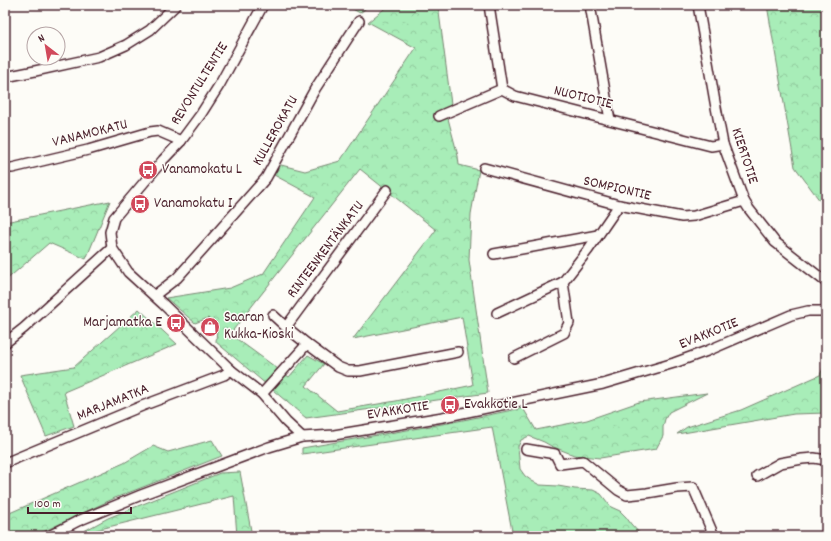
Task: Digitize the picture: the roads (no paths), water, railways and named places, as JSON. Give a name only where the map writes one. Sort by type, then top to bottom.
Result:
[{"type":"street","points":[[5,77],[99,57],[126,45],[150,30],[176,5]]},
{"type":"street","name":"REVONTULTENTIE","points":[[112,248],[110,232],[114,218],[181,141],[201,114],[220,84],[263,5]]},
{"type":"street","points":[[439,116],[502,89],[489,5]]},
{"type":"street","points":[[590,5],[610,120]]},
{"type":"street","name":"KIERTOTIE","points":[[698,5],[723,144],[744,201],[775,242],[826,282]]},
{"type":"street","name":"KULLEROKATU","points":[[155,296],[177,278],[266,178],[315,89],[359,21]]},
{"type":"street","name":"NUOTIOTIE","points":[[502,89],[515,96],[711,146],[723,144]]},
{"type":"street","name":"VANAMOKATU","points":[[5,168],[12,168],[88,150],[150,132],[158,131],[181,141]]},
{"type":"street","name":"SOMPIONTIE","points":[[484,168],[619,205],[682,217],[694,216],[744,201]]},
{"type":"street","name":"RINTEENKENTÄNKATU","points":[[286,327],[387,190]]},
{"type":"street","points":[[497,313],[563,282],[619,205]]},
{"type":"street","points":[[494,254],[598,235]]},
{"type":"street","points":[[5,343],[24,328],[112,248],[128,272],[155,296],[231,370],[262,394],[286,422],[302,437]]},
{"type":"street","points":[[514,358],[564,333],[569,323],[563,282]]},
{"type":"street","name":"EVAKKOTIE","points":[[49,536],[78,521],[141,494],[269,447],[302,437],[334,435],[443,417],[603,384],[674,363],[707,351],[791,315],[808,311],[826,311]]},
{"type":"street","points":[[273,315],[307,344],[338,367],[348,371],[360,371],[458,352]]},
{"type":"street","points":[[262,394],[307,344]]},
{"type":"street","name":"MARJAMATKA","points":[[6,460],[224,375],[231,370]]},
{"type":"street","points":[[526,449],[555,454],[560,464],[583,461],[618,490],[627,495],[693,487],[714,536]]},
{"type":"street","points":[[757,476],[780,463],[814,458],[826,460]]},
{"type":"place","name":"Vanamokatu L","points":[[148,170]]},
{"type":"place","name":"Vanamokatu I","points":[[140,204]]},
{"type":"place","name":"Marjamatka E","points":[[176,323]]},
{"type":"place","name":"Saaran Kukka-Kioski","points":[[210,327]]},
{"type":"place","name":"Evakkotie L","points":[[450,405]]}]
